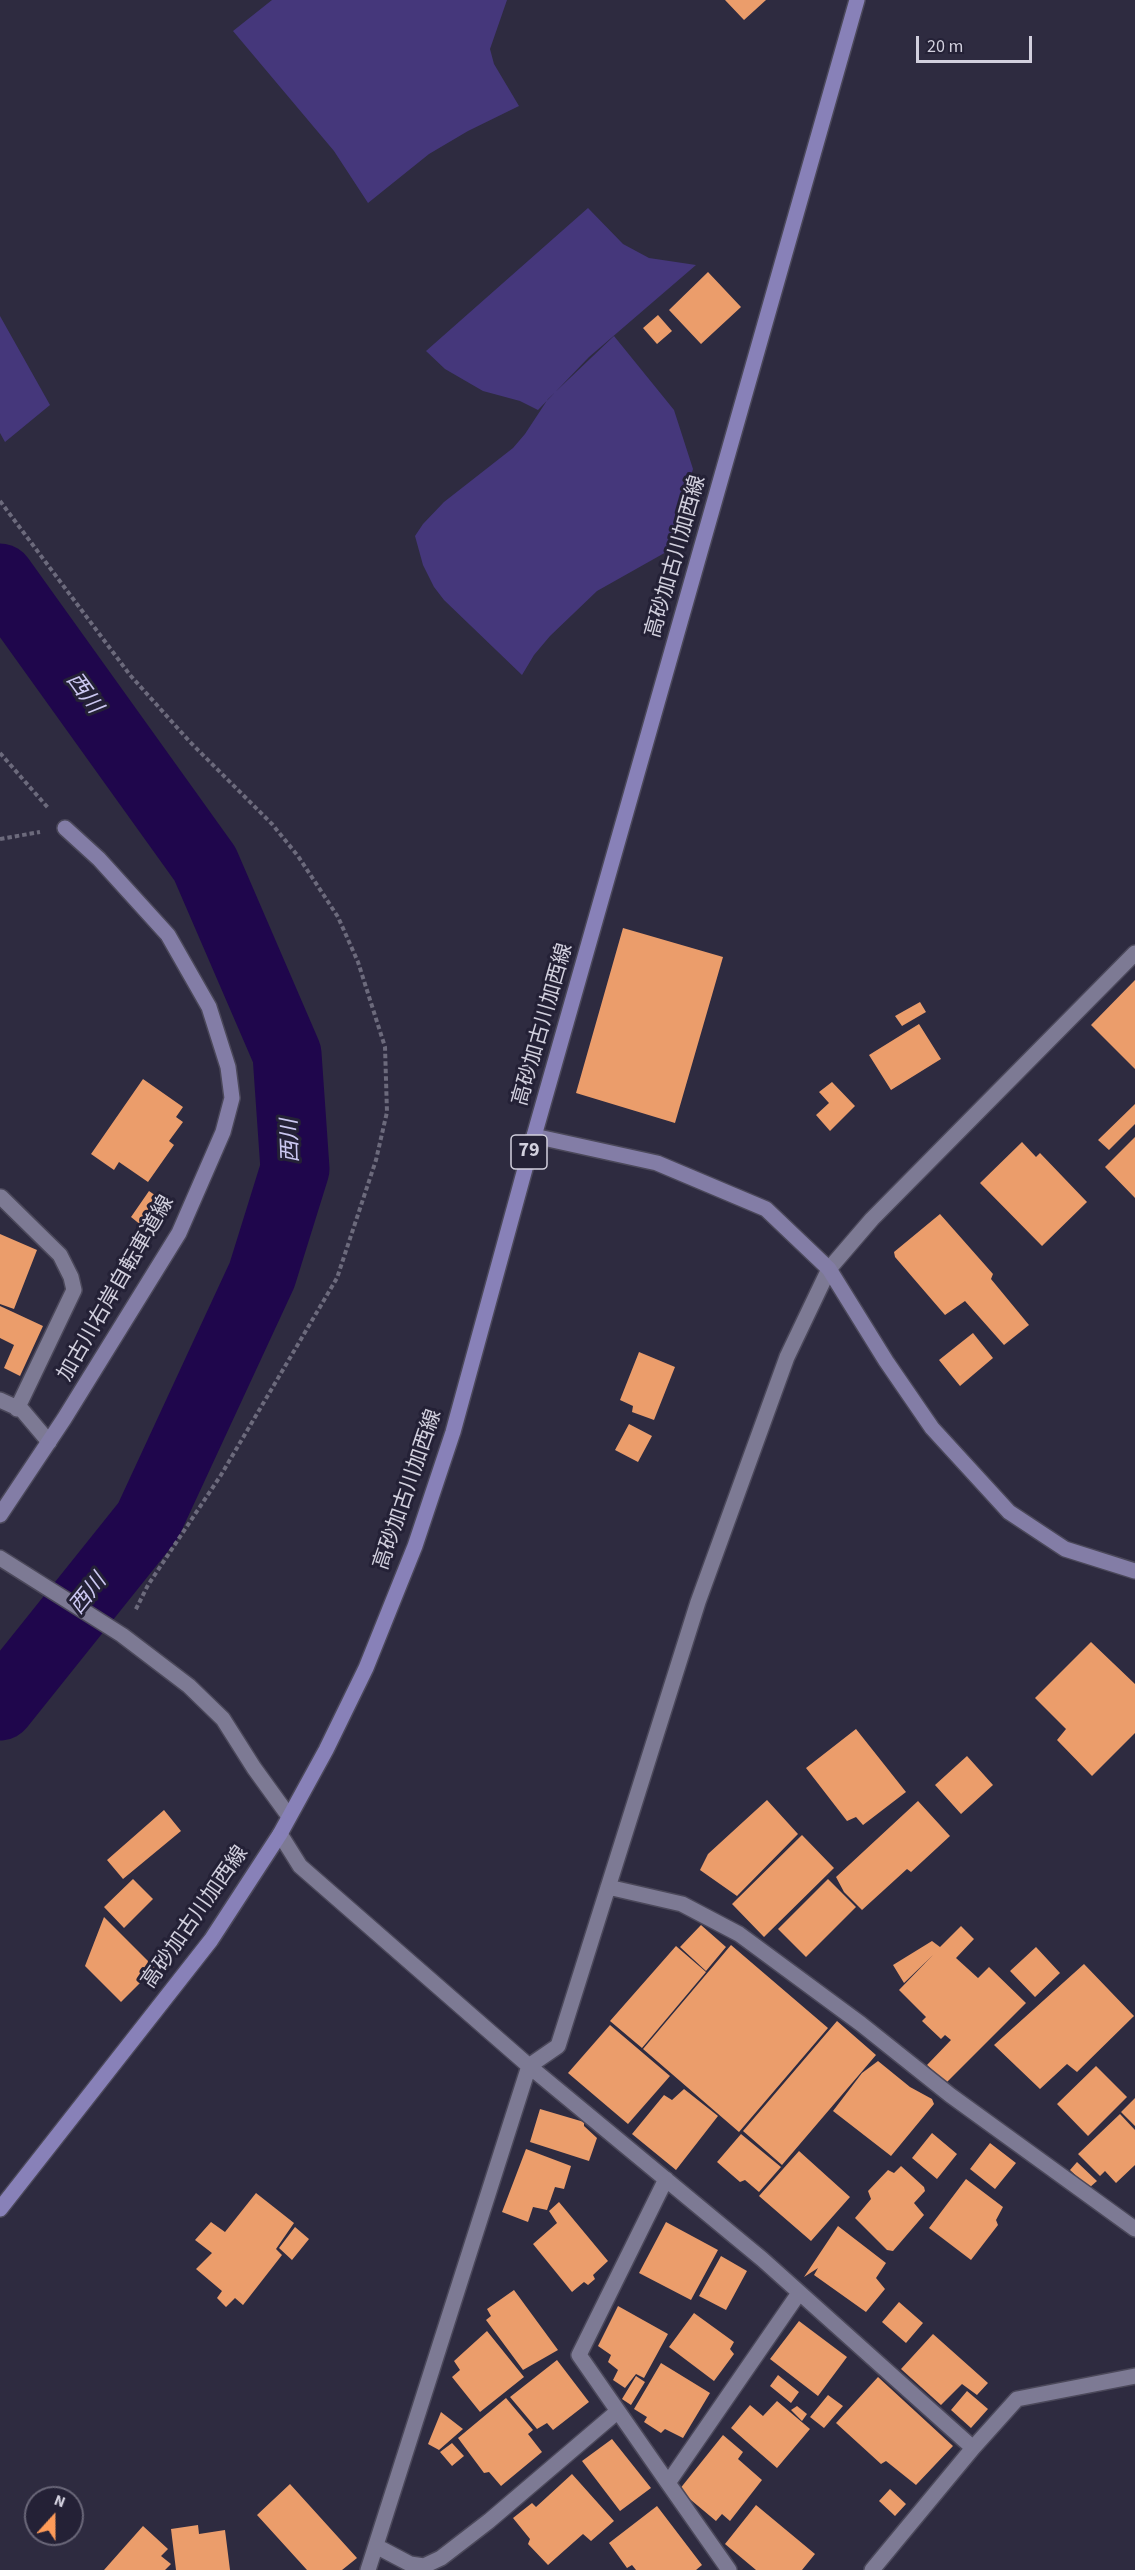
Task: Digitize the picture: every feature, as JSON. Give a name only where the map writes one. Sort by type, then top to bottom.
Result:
[{"type":"main road","name":"高砂加古川加西線","points":[[0,2209],[211,1940],[280,1834],[288,1815],[326,1750],[366,1668],[415,1546],[453,1432],[534,1137],[857,0]]},
{"type":"main road","name":"加古川右岸自転車道線","points":[[0,1515],[49,1442],[179,1233],[223,1132],[232,1098],[228,1067],[210,1007],[168,935],[99,859],[65,828]]},
{"type":"main road","points":[[534,1137],[657,1163],[766,1209],[829,1269],[885,1361],[932,1428],[1009,1512],[1065,1549],[1135,1571]]},
{"type":"street","points":[[368,2570],[529,2066],[558,2046],[698,1602],[788,1357],[829,1269],[872,1219],[1135,953]]},
{"type":"street","points":[[1,1197],[60,1254],[72,1276],[74,1290],[17,1409]]},
{"type":"street","points":[[0,1400],[22,1410],[49,1442]]},
{"type":"street","points":[[0,1558],[115,1630],[189,1686],[223,1719],[254,1768],[288,1815]]},
{"type":"street","points":[[280,1834],[300,1866],[529,2066],[666,2178],[799,2293],[973,2448]]},
{"type":"street","points":[[608,1887],[682,1904],[739,1934],[861,2024],[950,2095],[1135,2229]]},
{"type":"street","points":[[666,2178],[579,2355],[729,2570]]},
{"type":"street","points":[[668,2483],[799,2293]]},
{"type":"street","points":[[872,2570],[973,2448],[1017,2399],[1135,2376]]},
{"type":"street","points":[[376,2547],[410,2564],[424,2566],[441,2558],[489,2521],[618,2411]]},
{"type":"path","points":[[0,753],[65,828]]},
{"type":"path","points":[[0,839],[65,828]]},
{"type":"shaded area","points":[[272,0],[507,0],[490,49],[494,64],[519,106],[468,131],[429,154],[368,203],[334,151],[233,31]]},
{"type":"shaded area","points":[[588,208],[623,244],[649,258],[696,265],[589,357],[538,410],[520,401],[483,391],[445,369],[426,351]]},
{"type":"shaded area","points":[[0,316],[50,405],[5,442],[0,433]]},
{"type":"shaded area","points":[[614,336],[674,410],[693,469],[668,551],[597,591],[550,636],[534,655],[522,675],[444,600],[434,587],[423,565],[415,536],[444,502],[513,448],[548,399]]},
{"type":"building","points":[[725,0],[766,0],[744,20]]},
{"type":"building","points":[[708,272],[741,307],[701,344],[669,310]]},
{"type":"building","points":[[658,315],[672,331],[657,344],[643,328]]},
{"type":"building","points":[[623,928],[723,957],[675,1123],[576,1093]]},
{"type":"building","points":[[1135,980],[1135,1069],[1091,1025]]},
{"type":"building","points":[[920,1002],[926,1012],[902,1026],[895,1016]]},
{"type":"building","points":[[919,1024],[941,1059],[891,1090],[869,1055]]},
{"type":"building","points":[[143,1079],[183,1107],[176,1117],[183,1122],[169,1141],[174,1145],[148,1182],[119,1162],[114,1170],[91,1154]]},
{"type":"building","points":[[832,1082],[855,1106],[830,1131],[816,1115],[829,1103],[819,1092]]},
{"type":"building","points":[[1135,1104],[1135,1124],[1109,1150],[1098,1140]]},
{"type":"building","points":[[1135,1137],[1135,1198],[1105,1167]]},
{"type":"building","points":[[1022,1142],[1036,1157],[1040,1153],[1087,1202],[1042,1246],[980,1183]]},
{"type":"building","points":[[149,1191],[172,1207],[152,1234],[131,1217]]},
{"type":"building","points":[[940,1214],[993,1274],[991,1279],[1029,1325],[1004,1345],[965,1301],[945,1315],[895,1257],[894,1252]]},
{"type":"building","points":[[0,1234],[37,1250],[14,1309],[0,1304]]},
{"type":"building","points":[[0,1306],[43,1326],[20,1376],[4,1368],[14,1345],[0,1338]]},
{"type":"building","points":[[973,1333],[993,1358],[960,1386],[939,1360]]},
{"type":"building","points":[[639,1352],[675,1367],[654,1420],[632,1412],[633,1406],[620,1400]]},
{"type":"building","points":[[629,1424],[652,1436],[638,1462],[615,1450]]},
{"type":"building","points":[[1091,1642],[1135,1684],[1135,1733],[1092,1776],[1057,1740],[1066,1729],[1035,1698]]},
{"type":"building","points":[[856,1729],[906,1792],[863,1825],[856,1817],[847,1821],[806,1768]]},
{"type":"building","points":[[967,1756],[993,1785],[961,1814],[935,1785]]},
{"type":"building","points":[[767,1800],[798,1834],[737,1896],[700,1870],[708,1854]]},
{"type":"building","points":[[918,1801],[950,1836],[911,1872],[907,1869],[862,1910],[844,1892],[836,1877]]},
{"type":"building","points":[[164,1810],[181,1831],[123,1879],[107,1860]]},
{"type":"building","points":[[802,1835],[834,1868],[764,1937],[732,1904]]},
{"type":"building","points":[[133,1879],[153,1899],[124,1928],[104,1907]]},
{"type":"building","points":[[828,1879],[856,1907],[806,1957],[778,1929]]},
{"type":"building","points":[[104,1917],[155,1968],[121,2002],[85,1966]]},
{"type":"building","points":[[701,1925],[726,1947],[706,1971],[680,1947]]},
{"type":"building","points":[[961,1926],[974,1939],[956,1958],[978,1978],[989,1967],[1026,2003],[946,2083],[927,2065],[951,2040],[945,2035],[941,2039],[922,2021],[926,2017],[899,1990],[933,1955],[904,1983],[893,1965],[932,1941],[940,1947]]},
{"type":"building","points":[[731,1945],[828,2028],[739,2132],[643,2049]]},
{"type":"building","points":[[676,1946],[706,1972],[642,2048],[610,2021]]},
{"type":"building","points":[[1036,1947],[1060,1973],[1035,1997],[1010,1971]]},
{"type":"building","points":[[1084,1964],[1134,2016],[1077,2072],[1067,2064],[1040,2089],[994,2045]]},
{"type":"building","points":[[837,2021],[876,2055],[782,2165],[743,2131]]},
{"type":"building","points":[[610,2025],[670,2076],[628,2124],[568,2073]]},
{"type":"building","points":[[878,2061],[910,2087],[932,2099],[934,2104],[891,2156],[833,2111],[862,2073]]},
{"type":"building","points":[[1096,2066],[1127,2097],[1088,2136],[1057,2104]]},
{"type":"building","points":[[684,2089],[718,2116],[676,2170],[632,2134],[664,2095],[672,2100]]},
{"type":"building","points":[[1135,2098],[1135,2126],[1121,2112]]},
{"type":"building","points":[[540,2109],[584,2122],[584,2126],[597,2138],[589,2161],[530,2142]]},
{"type":"building","points":[[1120,2114],[1135,2130],[1135,2165],[1116,2183],[1105,2171],[1100,2176],[1078,2154]]},
{"type":"building","points":[[932,2133],[957,2154],[937,2179],[912,2158]]},
{"type":"building","points":[[741,2134],[781,2167],[759,2192],[745,2180],[740,2182],[717,2162]]},
{"type":"building","points":[[990,2143],[1016,2163],[995,2189],[970,2169]]},
{"type":"building","points":[[526,2149],[571,2166],[564,2189],[555,2187],[547,2210],[533,2207],[528,2222],[502,2212]]},
{"type":"building","points":[[799,2151],[850,2197],[811,2241],[759,2196]]},
{"type":"building","points":[[1077,2162],[1097,2181],[1089,2188],[1070,2170]]},
{"type":"building","points":[[901,2166],[924,2187],[925,2191],[914,2203],[924,2215],[893,2251],[887,2250],[855,2218],[871,2199],[868,2191],[888,2170],[894,2173]]},
{"type":"building","points":[[966,2179],[1003,2207],[996,2220],[998,2225],[971,2260],[929,2228]]},
{"type":"building","points":[[256,2193],[294,2223],[276,2249],[282,2255],[243,2305],[235,2298],[226,2307],[217,2298],[222,2291],[196,2269],[212,2253],[195,2240],[211,2222],[225,2232]]},
{"type":"building","points":[[559,2202],[608,2261],[593,2275],[595,2279],[588,2285],[584,2282],[572,2292],[533,2244],[557,2223],[549,2211]]},
{"type":"building","points":[[666,2222],[718,2250],[691,2300],[639,2273]]},
{"type":"building","points":[[838,2226],[886,2263],[876,2278],[885,2289],[866,2312],[814,2275],[818,2268],[804,2277]]},
{"type":"building","points":[[295,2227],[309,2239],[292,2260],[279,2248]]},
{"type":"building","points":[[721,2256],[747,2271],[726,2310],[699,2296]]},
{"type":"building","points":[[514,2290],[558,2350],[523,2370],[486,2320],[491,2316],[487,2309]]},
{"type":"building","points":[[899,2302],[923,2323],[906,2343],[882,2322]]},
{"type":"building","points":[[618,2306],[668,2334],[644,2378],[636,2374],[625,2388],[613,2380],[618,2370],[608,2362],[611,2355],[598,2346]]},
{"type":"building","points":[[694,2313],[734,2342],[730,2349],[734,2354],[714,2381],[669,2347]]},
{"type":"building","points":[[799,2321],[847,2357],[818,2396],[770,2359]]},
{"type":"building","points":[[487,2331],[524,2377],[480,2412],[452,2377],[460,2370],[454,2361]]},
{"type":"building","points":[[933,2334],[988,2383],[977,2395],[962,2384],[941,2405],[901,2369]]},
{"type":"building","points":[[557,2360],[589,2402],[553,2430],[547,2423],[537,2429],[510,2397]]},
{"type":"building","points":[[661,2363],[710,2393],[683,2438],[665,2429],[661,2433],[644,2422],[647,2417],[634,2409]]},
{"type":"building","points":[[778,2375],[799,2392],[791,2403],[770,2386]]},
{"type":"building","points":[[636,2376],[645,2382],[631,2405],[622,2399]]},
{"type":"building","points":[[878,2377],[953,2446],[916,2485],[886,2461],[881,2464],[836,2423]]},
{"type":"building","points":[[967,2391],[988,2409],[971,2428],[951,2410]]},
{"type":"building","points":[[828,2395],[843,2406],[824,2428],[810,2417]]},
{"type":"building","points":[[506,2398],[533,2430],[528,2434],[542,2452],[501,2486],[489,2472],[484,2473],[458,2438]]},
{"type":"building","points":[[777,2401],[810,2429],[777,2468],[731,2428],[750,2405],[763,2416]]},
{"type":"building","points":[[797,2406],[807,2414],[802,2421],[791,2410]]},
{"type":"building","points":[[441,2412],[463,2429],[439,2450],[428,2444]]},
{"type":"building","points":[[723,2435],[743,2452],[738,2459],[762,2480],[730,2521],[722,2514],[716,2521],[679,2490]]},
{"type":"building","points":[[612,2439],[651,2488],[620,2511],[582,2461]]},
{"type":"building","points":[[452,2443],[464,2456],[452,2466],[440,2452]]},
{"type":"building","points":[[572,2474],[614,2521],[591,2541],[583,2534],[548,2565],[528,2544],[530,2539],[513,2518],[532,2503],[536,2507]]},
{"type":"building","points":[[290,2484],[357,2558],[342,2570],[307,2570],[257,2515]]},
{"type":"building","points":[[890,2489],[906,2504],[895,2516],[879,2501]]},
{"type":"building","points":[[756,2505],[815,2554],[802,2570],[756,2570],[725,2544]]},
{"type":"building","points":[[657,2506],[702,2565],[696,2570],[636,2570],[632,2565],[627,2568],[609,2543]]},
{"type":"building","points":[[198,2525],[199,2534],[225,2530],[230,2570],[176,2570],[171,2529]]},
{"type":"building","points":[[143,2526],[168,2549],[161,2556],[171,2564],[165,2570],[104,2570]]},
{"type":"waterway","name":"西川","points":[[0,578],[205,864],[287,1054],[295,1169],[262,1275],[148,1521],[0,1706]]}]
